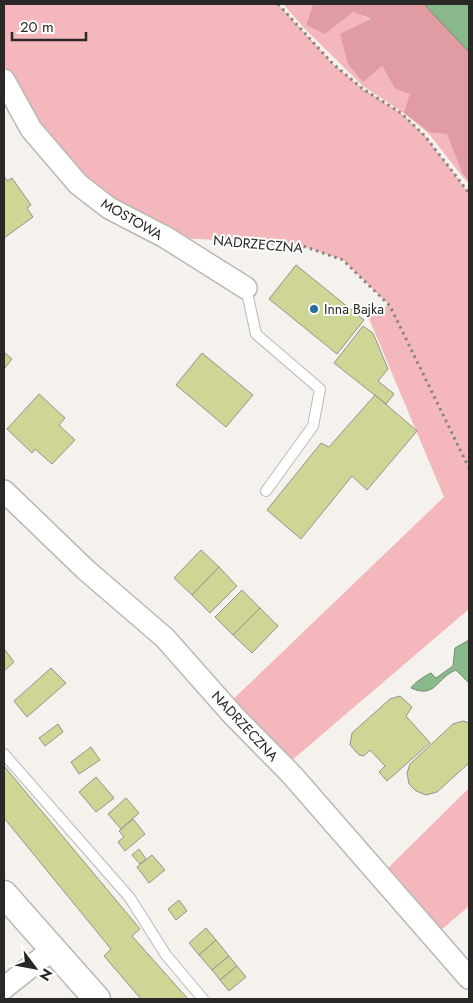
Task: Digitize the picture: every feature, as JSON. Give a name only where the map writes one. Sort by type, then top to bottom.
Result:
[{"type":"street","name":"MOSTOWA","points":[[4,80],[31,129],[78,184],[109,208],[165,237],[246,288]]},
{"type":"street","name":"NADRZECZNA","points":[[4,491],[86,570],[165,638],[233,715],[292,775],[469,978]]},
{"type":"street","points":[[4,894],[97,999]]},
{"type":"street","points":[[4,988],[53,949]]},
{"type":"lane","points":[[246,288],[256,334],[320,389],[314,426],[266,491]]},
{"type":"lane","points":[[4,754],[130,898],[166,955],[203,999]]},
{"type":"path","points":[[278,4],[332,64],[363,89],[401,112],[425,136],[469,192]]},
{"type":"path","name":"NADRZECZNA","points":[[204,240],[300,245],[343,260],[390,306],[469,468]]},
{"type":"shaded area","points":[[4,4],[278,4],[333,64],[363,89],[401,113],[425,136],[469,193],[469,609],[284,767],[225,707],[444,497],[365,309],[390,306],[343,260],[300,245],[165,237],[109,208],[4,80]]},
{"type":"shaded area","points":[[283,4],[313,4],[306,25],[354,12],[371,20],[382,66],[395,89],[410,94],[431,133],[447,134],[462,173],[469,185],[429,134],[404,113],[363,86],[304,28]]},
{"type":"shaded area","points":[[313,4],[424,4],[469,52],[469,183],[462,173],[447,134],[431,133],[404,113],[410,94],[395,89],[382,66],[363,82],[348,64],[340,34],[371,19],[353,12],[325,34],[306,25]]},
{"type":"shaded area","points":[[424,4],[469,4],[469,52]]},
{"type":"shaded area","points":[[469,640],[469,683],[456,670],[426,691],[411,688],[429,674],[431,673],[436,678],[453,666],[455,648]]},
{"type":"shaded area","points":[[469,788],[469,906],[433,937],[379,877]]},
{"type":"building","points":[[4,176],[7,181],[12,178],[31,205],[27,208],[33,217],[4,238]]},
{"type":"building","points":[[296,265],[364,320],[337,354],[269,299]]},
{"type":"building","points":[[363,326],[373,333],[388,369],[378,381],[394,394],[386,404],[334,363]]},
{"type":"building","points":[[4,352],[12,359],[4,369]]},
{"type":"building","points":[[202,353],[253,395],[226,427],[176,385]]},
{"type":"building","points":[[39,394],[65,418],[59,425],[75,440],[52,464],[35,449],[32,453],[7,429]]},
{"type":"building","points":[[375,395],[417,431],[367,490],[352,476],[301,539],[267,510],[321,443],[329,447]]},
{"type":"building","points":[[201,550],[219,567],[192,595],[174,578]]},
{"type":"building","points":[[219,567],[237,586],[210,613],[192,595]]},
{"type":"building","points":[[242,590],[260,608],[233,635],[215,617]]},
{"type":"building","points":[[260,608],[278,626],[252,653],[233,635]]},
{"type":"building","points":[[5,650],[14,662],[4,671],[4,652]]},
{"type":"building","points":[[51,668],[66,683],[27,717],[14,701]]},
{"type":"building","points":[[400,696],[412,707],[406,716],[430,743],[387,781],[379,772],[385,766],[370,750],[364,756],[359,755],[350,745],[352,733],[390,699]]},
{"type":"building","points":[[463,721],[469,723],[469,763],[437,792],[426,795],[416,791],[409,784],[407,773],[410,764],[453,724]]},
{"type":"building","points":[[58,724],[63,732],[45,746],[39,738]]},
{"type":"building","points":[[91,747],[100,760],[79,774],[71,762]]},
{"type":"building","points":[[4,766],[140,929],[132,936],[188,999],[141,999],[104,956],[111,949],[4,818]]},
{"type":"building","points":[[96,777],[114,798],[96,812],[79,792]]},
{"type":"building","points":[[126,798],[139,813],[121,829],[108,814]]},
{"type":"building","points":[[133,819],[145,834],[125,851],[118,842],[124,837],[119,831]]},
{"type":"building","points":[[139,849],[146,859],[140,864],[132,855]]},
{"type":"building","points":[[152,855],[165,870],[149,883],[137,867]]},
{"type":"building","points":[[179,900],[187,911],[176,920],[168,909]]},
{"type":"building","points":[[206,928],[216,940],[199,955],[189,943]]},
{"type":"building","points":[[216,940],[229,956],[212,970],[199,955]]},
{"type":"building","points":[[229,956],[237,966],[220,980],[212,970]]},
{"type":"building","points":[[237,966],[246,977],[229,991],[220,980]]},
{"type":"place","name":"Inna Bajka","points":[[314,309]]}]
